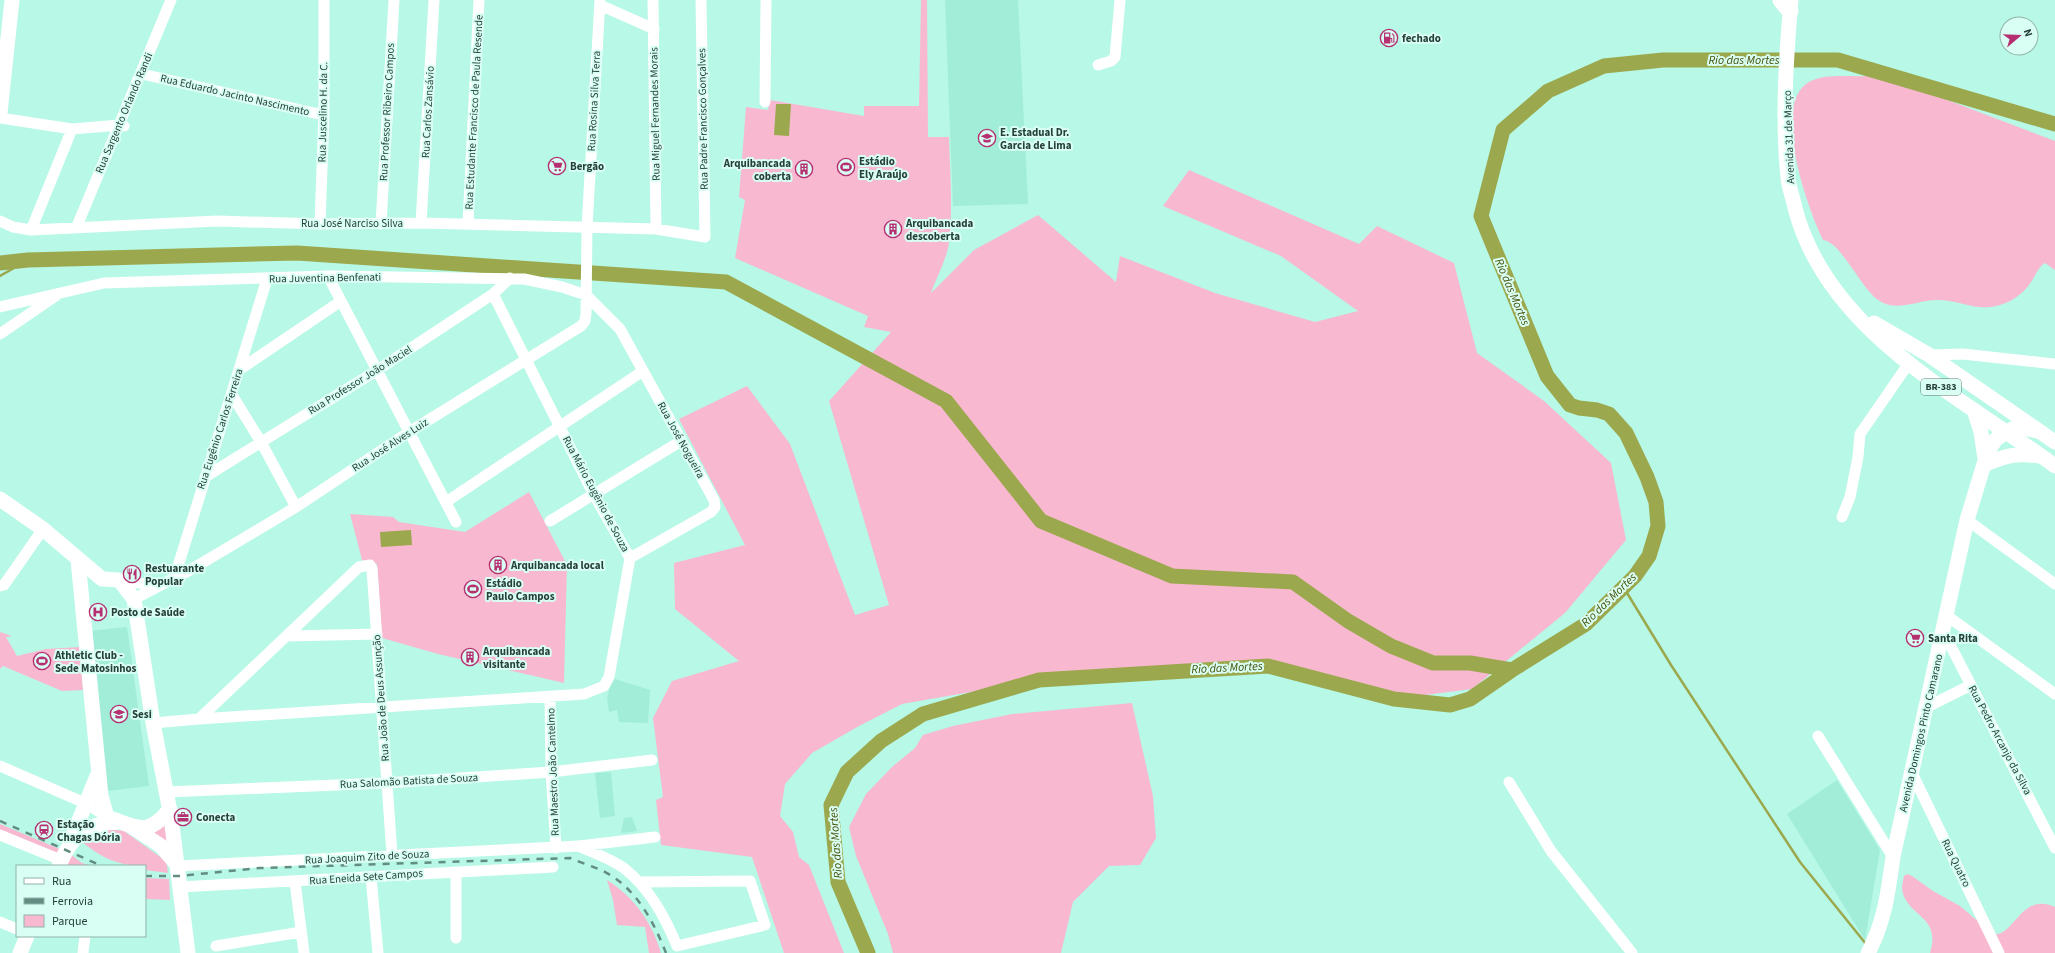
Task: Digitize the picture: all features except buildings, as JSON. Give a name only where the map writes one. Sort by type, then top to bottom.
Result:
[{"type":"main road","points":[[0,113],[5,16],[12,0]]},
{"type":"main road","name":"Avenida 31 de Março","points":[[1788,8],[1786,106],[1788,179],[1799,220],[1814,258],[1850,307],[1896,354],[2055,466]]},
{"type":"main road","name":"Avenida 31 de Março","points":[[1850,307],[1891,334],[1929,355],[2055,442]]},
{"type":"main road","points":[[1913,366],[1918,361],[1929,355]]},
{"type":"main road","points":[[1976,387],[1974,398],[1970,407],[1981,432],[1985,462]]},
{"type":"main road","points":[[1985,462],[1988,452],[1996,439],[2012,428],[2024,428],[2041,432]]},
{"type":"main road","points":[[1985,462],[2016,454],[2041,456]]},
{"type":"main road","name":"Avenida Domingos Pinto Camarano","points":[[1868,953],[1879,932],[1884,913],[1893,857],[1944,633],[1946,615],[1967,520],[1985,462]]},
{"type":"main road","points":[[0,499],[43,529],[102,579],[119,580],[134,599],[153,723],[170,809],[188,953]]},
{"type":"main road","points":[[78,560],[98,771],[101,796],[107,817],[138,827],[151,827],[161,820],[170,809]]},
{"type":"main road","points":[[82,592],[102,579]]},
{"type":"main road","points":[[60,863],[87,804],[98,771]]},
{"type":"main road","points":[[71,840],[94,827],[107,822],[122,822],[161,846],[178,866]]},
{"type":"main road","points":[[20,953],[27,937]]},
{"type":"street","name":"Rua Sargento Orlando Randi","points":[[144,74],[171,0]]},
{"type":"street","name":"Rua Sargento Orlando Randi","points":[[80,226],[175,0]]},
{"type":"street","name":"Rua Juscelino H. da C.","points":[[320,224],[324,114],[324,0]]},
{"type":"street","name":"Rua Professor Ribeiro Campos","points":[[381,224],[394,0]]},
{"type":"street","name":"Rua Carlos Zansávio","points":[[421,223],[434,0]]},
{"type":"street","name":"Rua Estudante Francisco de Paula Resende","points":[[468,224],[479,0]]},
{"type":"street","name":"Rua Miguel Fernandes Morais","points":[[653,0],[656,229]]},
{"type":"street","name":"Rua Padre Francisco Gonçalves","points":[[700,0],[705,237]]},
{"type":"street","points":[[765,102],[766,0]]},
{"type":"street","points":[[1098,65],[1112,61],[1116,57],[1120,0]]},
{"type":"street","points":[[600,3],[654,29]]},
{"type":"street","name":"Rua Rosina Silva Terra","points":[[586,282],[586,232],[600,3]]},
{"type":"street","name":"Rua Eduardo Jacinto Nascimento","points":[[144,74],[324,114]]},
{"type":"street","points":[[0,118],[72,129],[122,125]]},
{"type":"street","points":[[31,230],[72,129]]},
{"type":"street","name":"Rua José Narciso Silva","points":[[0,222],[13,227],[31,230],[80,226],[216,221],[320,224],[468,224],[586,232],[656,229],[705,237]]},
{"type":"street","points":[[328,276],[340,302],[456,522]]},
{"type":"street","name":"Rua Juventina Benfenati","points":[[0,307],[104,283],[328,276],[510,278],[549,283],[586,296]]},
{"type":"street","name":"Rua Professor João Maciel","points":[[205,477],[376,371],[493,294],[510,278]]},
{"type":"street","name":"Rua Eugênio Carlos Ferreira","points":[[174,579],[267,279]]},
{"type":"street","name":"Rua José Alves Luiz","points":[[134,599],[174,579],[296,506],[409,432],[581,326],[585,321],[586,314],[586,282]]},
{"type":"street","points":[[0,334],[62,292]]},
{"type":"street","name":"Rua Mário Eugênio de Souza","points":[[153,723],[550,697],[584,694],[604,686],[609,677],[630,558],[594,495],[493,294]]},
{"type":"street","name":"Rua José Nogueira","points":[[586,296],[594,300],[620,329],[714,500],[715,507],[711,512],[630,558]]},
{"type":"street","points":[[239,370],[340,302]]},
{"type":"street","points":[[1929,355],[1963,354],[2055,364]]},
{"type":"street","points":[[1842,517],[1850,497],[1858,457],[1860,434],[1913,366]]},
{"type":"street","points":[[446,502],[561,427],[643,371]]},
{"type":"street","points":[[232,395],[261,442],[296,506]]},
{"type":"street","points":[[550,520],[682,441]]},
{"type":"street","points":[[1967,520],[2055,584]]},
{"type":"street","points":[[0,586],[4,585],[43,529]]},
{"type":"street","name":"Rua João de Deus Assunção","points":[[286,636],[359,567],[370,565],[372,569],[377,634],[392,855]]},
{"type":"street","points":[[119,580],[159,586]]},
{"type":"street","points":[[1946,615],[2055,694]]},
{"type":"street","name":"Rua Pedro Arcanjo da Silva","points":[[1944,633],[2055,848]]},
{"type":"street","points":[[199,719],[286,636],[377,634]]},
{"type":"street","points":[[1927,707],[1971,685]]},
{"type":"street","name":"Rua Maestro João Cantelmo","points":[[550,697],[551,772],[556,848]]},
{"type":"street","points":[[1818,736],[1893,857]]},
{"type":"street","name":"Rua Salomão Batista de Souza","points":[[166,792],[386,783],[551,772],[652,760]]},
{"type":"street","points":[[0,766],[87,804],[107,817]]},
{"type":"street","name":"Rua Quatro","points":[[1912,773],[1999,953]]},
{"type":"street","points":[[1508,782],[1551,851],[1632,953]]},
{"type":"street","points":[[0,835],[60,863]]},
{"type":"street","name":"Rua Joaquim Zito de Souza","points":[[178,866],[556,848],[655,836]]},
{"type":"street","points":[[578,846],[625,869],[639,882],[655,901],[669,926],[677,946],[765,925],[750,881],[639,882]]},
{"type":"street","name":"Rua Eneida Sete Campos","points":[[180,887],[553,867]]},
{"type":"street","points":[[456,872],[456,938]]},
{"type":"street","points":[[371,877],[378,953]]},
{"type":"street","points":[[295,882],[304,953]]},
{"type":"street","points":[[0,922],[16,929]]},
{"type":"street","points":[[216,946],[301,932]]},
{"type":"street","points":[[83,953],[85,937]]},
{"type":"shaded area","name":"E. Estadual Dr. Garcia de Lima","points":[[945,0],[1018,0],[1028,204],[953,206]]},
{"type":"shaded area","points":[[776,104],[791,104],[789,136],[774,135]]},
{"type":"shaded area","points":[[411,530],[412,545],[381,547],[380,532]]},
{"type":"shaded area","name":"Sesi","points":[[127,627],[149,786],[107,791],[90,631]]},
{"type":"shaded area","points":[[612,678],[650,690],[648,723],[619,722],[617,710],[609,712],[607,698]]},
{"type":"shaded area","points":[[611,772],[615,816],[600,818],[595,773]]},
{"type":"shaded area","points":[[1837,780],[1880,850],[1865,940],[1787,814]]},
{"type":"shaded area","points":[[632,817],[637,831],[621,833],[624,818]]},
{"type":"green space","points":[[921,0],[927,0],[928,137],[949,137],[951,217],[949,243],[944,262],[931,293],[974,250],[1038,215],[1116,282],[1120,256],[1215,293],[1315,322],[1358,311],[1281,256],[1163,206],[1189,170],[1359,244],[1377,226],[1454,263],[1477,353],[1544,401],[1611,463],[1626,540],[1565,613],[1472,689],[1394,699],[1268,666],[1039,680],[902,704],[859,726],[812,753],[785,784],[780,816],[793,832],[799,857],[809,865],[844,953],[784,953],[752,857],[661,845],[656,800],[663,797],[653,718],[672,681],[739,661],[675,609],[674,563],[745,545],[679,419],[747,386],[790,444],[855,615],[889,605],[829,401],[891,332],[864,327],[868,316],[735,258],[745,200],[739,197],[746,107],[768,110],[770,100],[864,116],[864,106],[919,106]]},
{"type":"green space","points":[[1830,76],[1867,76],[1894,81],[1916,88],[2055,141],[2055,270],[2045,263],[2039,269],[2027,288],[2008,302],[1997,306],[1980,307],[1937,300],[1899,306],[1885,304],[1871,294],[1836,248],[1830,242],[1823,240],[1816,225],[1802,182],[1792,133],[1793,112],[1798,94],[1809,82],[1822,77]]},
{"type":"green space","name":"Estádio Paulo Campos","points":[[529,492],[567,565],[564,683],[438,654],[382,638],[377,564],[362,560],[350,514],[393,517],[399,522],[465,532]]},
{"type":"green space","name":"Athletic Club - Sede Matosinhos","points":[[0,632],[12,636],[6,637],[17,656],[46,649],[80,647],[83,690],[62,691],[3,666],[0,669]]},
{"type":"green space","points":[[1132,703],[1153,796],[1156,838],[1140,865],[1109,866],[1073,902],[1061,953],[893,953],[888,934],[856,856],[849,827],[866,794],[892,767],[915,748],[923,735],[953,726],[1012,714]]},
{"type":"green space","points":[[0,824],[62,850],[60,854],[0,830]]},
{"type":"green space","points":[[167,824],[171,853],[151,835]]},
{"type":"green space","points":[[109,829],[124,831],[163,859],[167,865],[168,873],[146,870],[146,865],[119,863],[103,856],[81,841],[90,834]]},
{"type":"green space","points":[[70,854],[82,863],[89,865],[67,865]]},
{"type":"green space","points":[[1907,874],[1960,906],[1993,934],[2000,934],[2006,930],[2019,916],[2034,905],[2043,904],[2055,907],[2055,953],[1930,953],[1932,940],[1931,931],[1927,923],[1905,898],[1902,889],[1904,876]]},
{"type":"green space","points":[[146,878],[169,879],[170,900],[146,899]]},
{"type":"green space","points":[[607,880],[626,894],[641,911],[653,931],[661,953],[649,953],[645,927],[617,925],[613,900]]},
{"type":"waterway","name":"Rio das Mortes","points":[[868,953],[838,882],[831,805],[847,772],[881,741],[923,714],[1039,680],[1268,666],[1394,699],[1450,705],[1470,699],[1512,670],[1586,624],[1635,576],[1649,556],[1658,526],[1656,502],[1647,477],[1626,433],[1609,414],[1570,405],[1547,376],[1481,216],[1503,130],[1548,91],[1604,66],[1663,60],[1838,60],[2055,124]]},
{"type":"waterway","points":[[0,263],[28,260],[297,253],[726,282],[946,401],[1041,521],[1172,576],[1293,582],[1348,621],[1391,646],[1433,663],[1470,663],[1512,670]]},
{"type":"waterway","points":[[0,276],[28,260]]},
{"type":"waterway","points":[[1624,588],[1671,665],[1800,862],[1866,944]]},
{"type":"railway","points":[[0,821],[100,865]]},
{"type":"railway","points":[[146,876],[179,876],[260,868],[570,858],[601,870],[624,885],[649,916],[666,953]]},
{"type":"place","name":"fechado","points":[[1389,38]]},
{"type":"place","name":"E. Estadual Dr. Garcia de Lima","points":[[987,138]]},
{"type":"place","name":"Bergão","points":[[557,166]]},
{"type":"place","name":"Estádio Ely Araújo","points":[[846,167]]},
{"type":"place","name":"Arquibancada coberta","points":[[804,169]]},
{"type":"place","name":"Arquibancada descoberta","points":[[893,229]]},
{"type":"place","name":"Arquibancada local","points":[[498,565]]},
{"type":"place","name":"Restuarante Popular","points":[[132,574]]},
{"type":"place","name":"Estádio Paulo Campos","points":[[473,589]]},
{"type":"place","name":"Posto de Saúde","points":[[98,612]]},
{"type":"place","name":"Santa Rita","points":[[1915,638]]},
{"type":"place","name":"Arquibancada visitante","points":[[470,657]]},
{"type":"place","name":"Athletic Club - Sede Matosinhos","points":[[42,661]]},
{"type":"place","name":"Sesi","points":[[119,714]]},
{"type":"place","name":"Conecta","points":[[183,817]]},
{"type":"place","name":"Estação Chagas Dória","points":[[44,830]]}]
